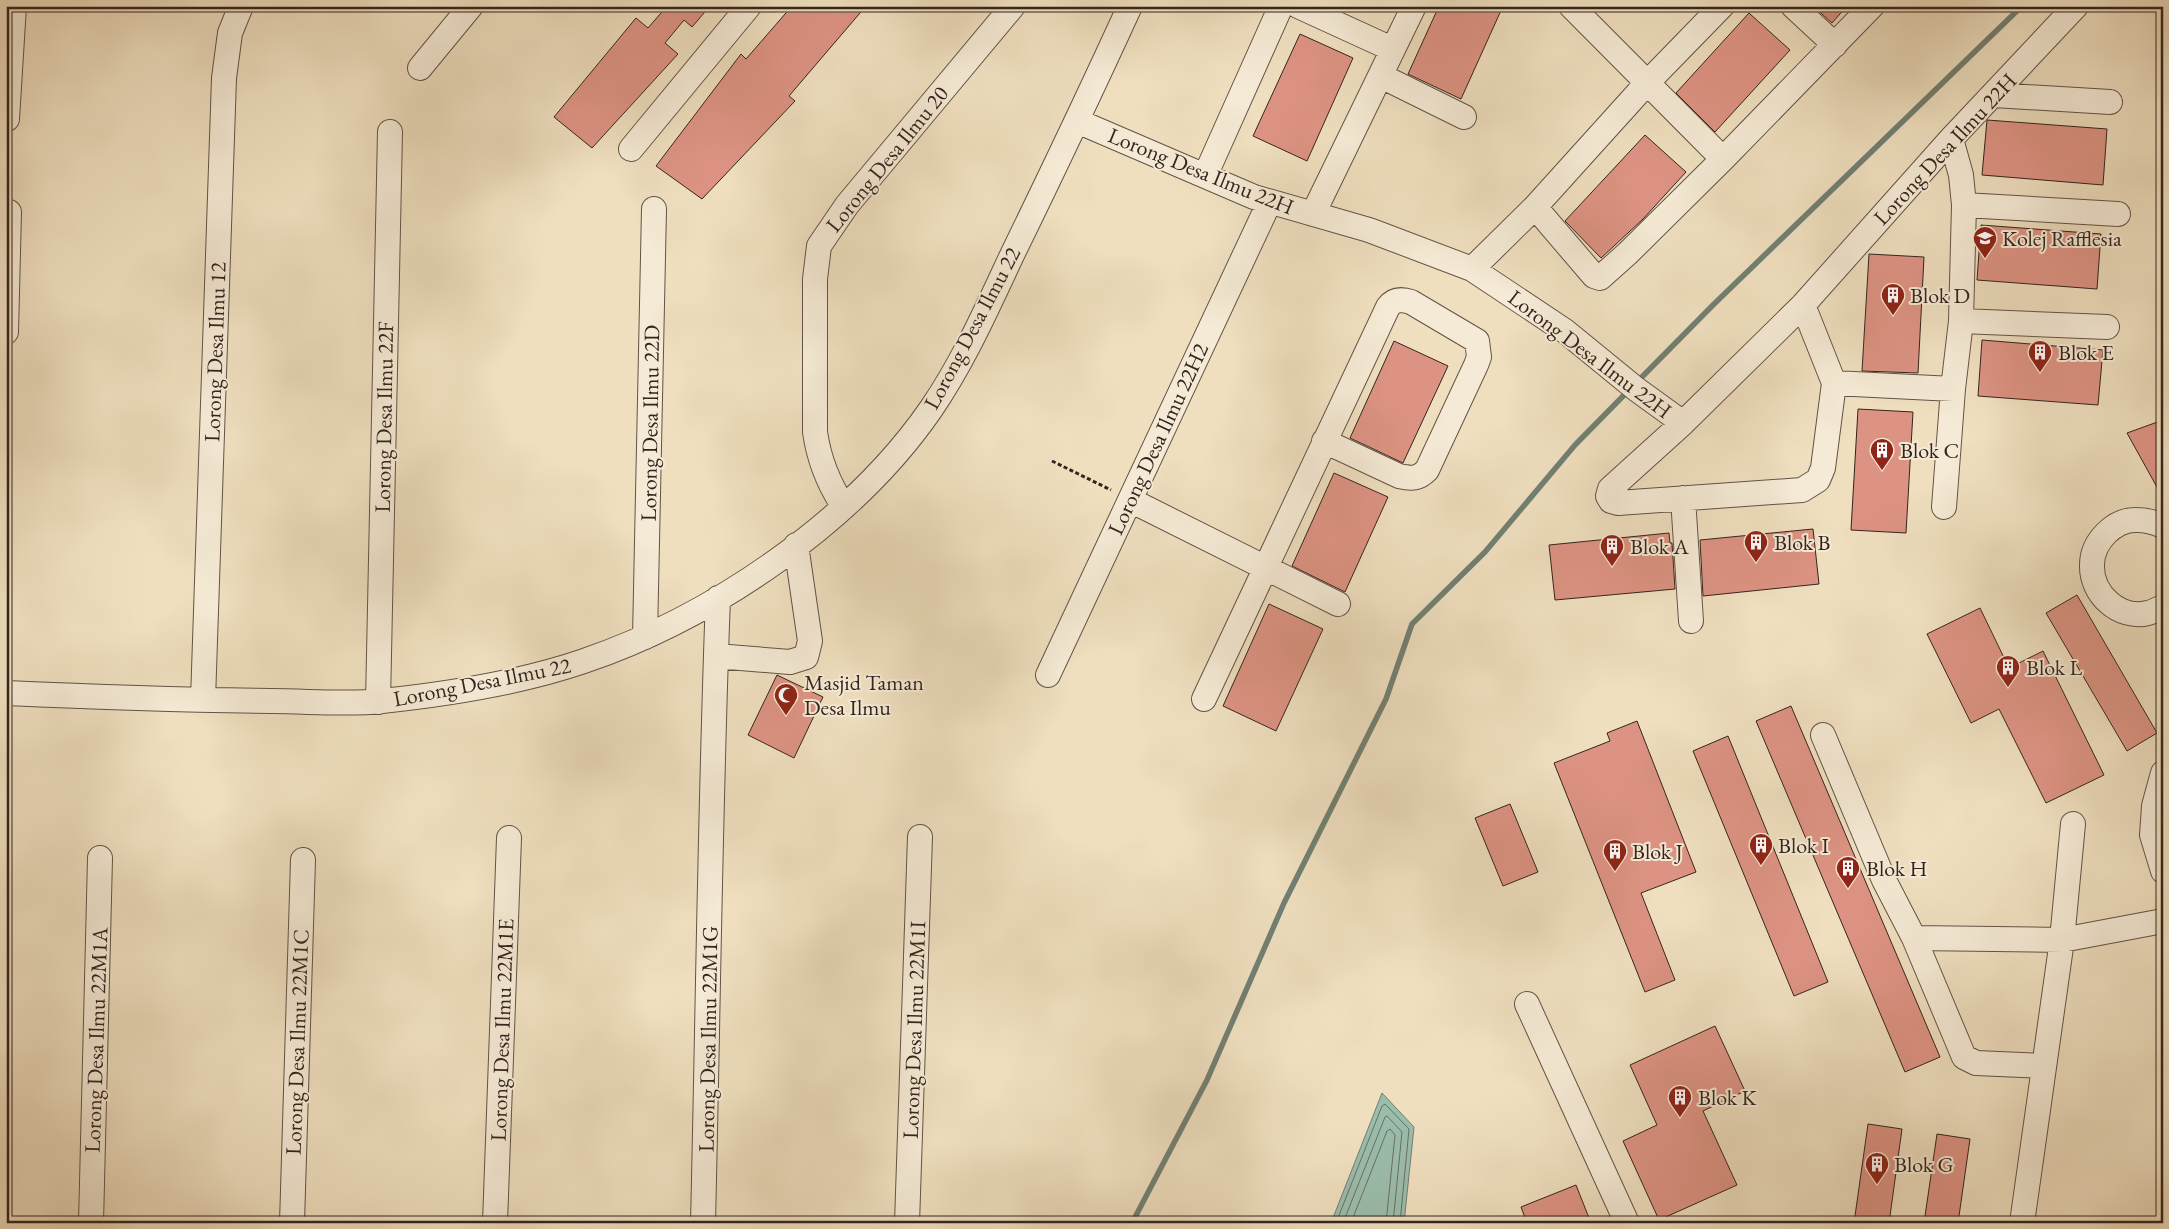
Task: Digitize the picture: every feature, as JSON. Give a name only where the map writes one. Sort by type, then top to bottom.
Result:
[{"type":"street","points":[[7,119],[14,6]]},
{"type":"street","name":"Lorong Desa Ilmu 12","points":[[202,700],[224,78],[230,33],[241,6]]},
{"type":"street","points":[[420,68],[470,6]]},
{"type":"street","points":[[631,149],[749,6]]},
{"type":"street","name":"Lorong Desa Ilmu 20","points":[[844,507],[826,476],[814,432],[815,278],[820,246],[847,205],[1013,6]]},
{"type":"street","name":"Lorong Desa Ilmu 22","points":[[6,693],[202,700],[378,702],[442,693],[536,675],[583,662],[645,637],[718,598],[796,546],[844,507],[905,443],[932,407],[979,324],[1130,6]]},
{"type":"street","points":[[1205,176],[1281,6]]},
{"type":"street","points":[[1298,6],[1392,49]]},
{"type":"street","points":[[1313,214],[1414,6]]},
{"type":"street","points":[[1571,6],[1723,159]]},
{"type":"street","points":[[1472,270],[1535,207],[1647,83],[1722,6]]},
{"type":"street","points":[[1793,6],[1835,45]]},
{"type":"street","points":[[1535,207],[1598,278],[1628,253],[1723,159],[1872,6]]},
{"type":"street","name":"Lorong Desa Ilmu 22H","points":[[1077,121],[1269,203],[1313,214],[1397,240],[1472,270],[1592,352],[1636,389],[1683,423],[1803,305],[1951,138],[1994,95],[2076,6]]},
{"type":"street","points":[[1381,76],[1464,117]]},
{"type":"street","points":[[1994,95],[2110,102]]},
{"type":"street","name":"Lorong Desa Ilmu 22F","points":[[378,702],[390,132]]},
{"type":"street","points":[[1944,507],[1953,389],[1961,321],[1964,204],[1961,175],[1951,138]]},
{"type":"street","name":"Lorong Desa Ilmu 22H2","points":[[1048,675],[1269,203]]},
{"type":"street","points":[[1964,204],[2118,214]]},
{"type":"street","name":"Lorong Desa Ilmu 22D","points":[[645,637],[654,209]]},
{"type":"street","points":[[6,332],[9,212]]},
{"type":"street","points":[[1204,699],[1264,568],[1324,442],[1391,303],[1403,300],[1411,302],[1477,341],[1479,357],[1476,365],[1427,470],[1422,475],[1417,478],[1400,476],[1324,442]]},
{"type":"street","points":[[1683,423],[1608,492],[1608,496],[1613,503],[1802,490],[1814,484],[1818,480],[1823,468],[1834,383],[1803,305]]},
{"type":"street","points":[[1961,321],[2107,327]]},
{"type":"street","points":[[1834,383],[1953,389]]},
{"type":"street","points":[[1683,498],[1691,621]]},
{"type":"street","points":[[1130,500],[1338,604]]},
{"type":"street","points":[[2163,526],[2150,521],[2135,519],[2120,523],[2106,533],[2096,547],[2092,564],[2094,581],[2102,596],[2115,608],[2131,614],[2148,613],[2163,607]]},
{"type":"street","points":[[716,656],[790,662],[806,657],[810,641],[796,546]]},
{"type":"street","name":"Lorong Desa Ilmu 22M1G","points":[[703,1223],[712,856],[712,748],[718,598]]},
{"type":"street","points":[[1823,735],[1884,880],[1903,920],[1914,938],[1964,1057],[1976,1063],[2044,1066]]},
{"type":"street","points":[[2163,773],[2154,806],[2152,835],[2163,871]]},
{"type":"street","points":[[2022,1223],[2062,940],[2073,824]]},
{"type":"street","name":"Lorong Desa Ilmu 22M1I","points":[[907,1223],[920,837]]},
{"type":"street","name":"Lorong Desa Ilmu 22M1E","points":[[495,1223],[509,838]]},
{"type":"street","name":"Lorong Desa Ilmu 22M1A","points":[[91,1223],[100,858]]},
{"type":"street","name":"Lorong Desa Ilmu 22M1C","points":[[292,1223],[303,860]]},
{"type":"street","points":[[1914,938],[2062,940],[2163,921]]},
{"type":"street","points":[[1527,1004],[1627,1223]]},
{"type":"path","points":[[1052,461],[1130,500]]},
{"type":"water","points":[[1382,1093],[1414,1127],[1404,1223],[1331,1223]]},
{"type":"building","points":[[667,6],[710,6],[692,27],[684,20],[665,43],[678,54],[592,148],[554,117],[636,18],[648,28]]},
{"type":"building","points":[[792,6],[866,6],[789,96],[795,101],[702,199],[656,166],[741,54],[746,59]]},
{"type":"building","points":[[1439,6],[1503,6],[1461,99],[1408,74]]},
{"type":"building","points":[[1813,6],[1847,6],[1832,23]]},
{"type":"building","points":[[1749,13],[1790,50],[1715,132],[1676,93]]},
{"type":"building","points":[[1300,34],[1353,58],[1307,161],[1253,136]]},
{"type":"building","points":[[1987,120],[2107,129],[2103,185],[1982,175]]},
{"type":"building","points":[[1645,135],[1686,172],[1643,219],[1601,258],[1565,221]]},
{"type":"building","points":[[1981,225],[2101,234],[2097,289],[1977,280]]},
{"type":"building","name":"Blok D","points":[[1869,254],[1924,257],[1918,373],[1862,371]]},
{"type":"building","name":"Blok E","points":[[1982,340],[2103,350],[2098,405],[1978,396]]},
{"type":"building","points":[[1394,341],[1448,366],[1403,463],[1350,438]]},
{"type":"building","name":"Blok C","points":[[1858,409],[1913,412],[1906,533],[1851,530]]},
{"type":"building","points":[[2163,420],[2163,498],[2127,433]]},
{"type":"building","points":[[1334,473],[1388,497],[1345,592],[1292,566]]},
{"type":"building","name":"Blok B","points":[[1813,529],[1819,584],[1703,596],[1700,540]]},
{"type":"building","name":"Blok A","points":[[1669,533],[1670,543],[1672,543],[1675,589],[1555,600],[1549,545]]},
{"type":"building","points":[[2077,595],[2157,733],[2127,751],[2046,613]]},
{"type":"building","points":[[1269,604],[1323,629],[1276,731],[1223,706]]},
{"type":"building","name":"Blok L","points":[[1980,608],[2009,668],[2043,651],[2104,775],[2046,803],[1999,709],[1971,723],[1927,634]]},
{"type":"building","name":"Masjid Taman Desa Ilmu","points":[[777,675],[823,697],[794,758],[748,735]]},
{"type":"building","name":"Blok H","points":[[1791,706],[1940,1057],[1905,1072],[1756,721]]},
{"type":"building","points":[[1637,721],[1696,872],[1641,893],[1675,980],[1645,992],[1554,763],[1610,741],[1607,733]]},
{"type":"building","name":"Blok I","points":[[1728,736],[1828,982],[1794,996],[1693,751]]},
{"type":"building","points":[[1510,804],[1538,872],[1503,886],[1475,818]]},
{"type":"building","name":"Blok K","points":[[1715,1026],[1745,1091],[1703,1111],[1737,1185],[1659,1220],[1623,1141],[1657,1125],[1630,1065]]},
{"type":"building","points":[[1868,1124],[1902,1129],[1889,1223],[1854,1223]]},
{"type":"building","points":[[1937,1134],[1970,1139],[1958,1223],[1924,1223]]},
{"type":"building","points":[[1576,1185],[1591,1223],[1527,1223],[1521,1207]]},
{"type":"waterway","points":[[1637,382],[1713,305],[2022,6]]},
{"type":"waterway","points":[[1132,1223],[1207,1080],[1284,903],[1386,699],[1412,624],[1485,552],[1575,445],[1629,390]]},
{"type":"place","name":"Kolej Rafflesia","points":[[1985,259]]},
{"type":"place","name":"Blok D","points":[[1893,316]]},
{"type":"place","name":"Blok E","points":[[2040,373]]},
{"type":"place","name":"Blok C","points":[[1882,471]]},
{"type":"place","name":"Blok B","points":[[1756,563]]},
{"type":"place","name":"Blok A","points":[[1612,567]]},
{"type":"place","name":"Blok L","points":[[2008,688]]},
{"type":"place","name":"Masjid Taman Desa Ilmu","points":[[786,716]]},
{"type":"place","name":"Blok I","points":[[1761,866]]},
{"type":"place","name":"Blok J","points":[[1615,872]]},
{"type":"place","name":"Blok H","points":[[1848,889]]},
{"type":"place","name":"Blok K","points":[[1680,1118]]},
{"type":"place","name":"Blok G","points":[[1877,1185]]}]
